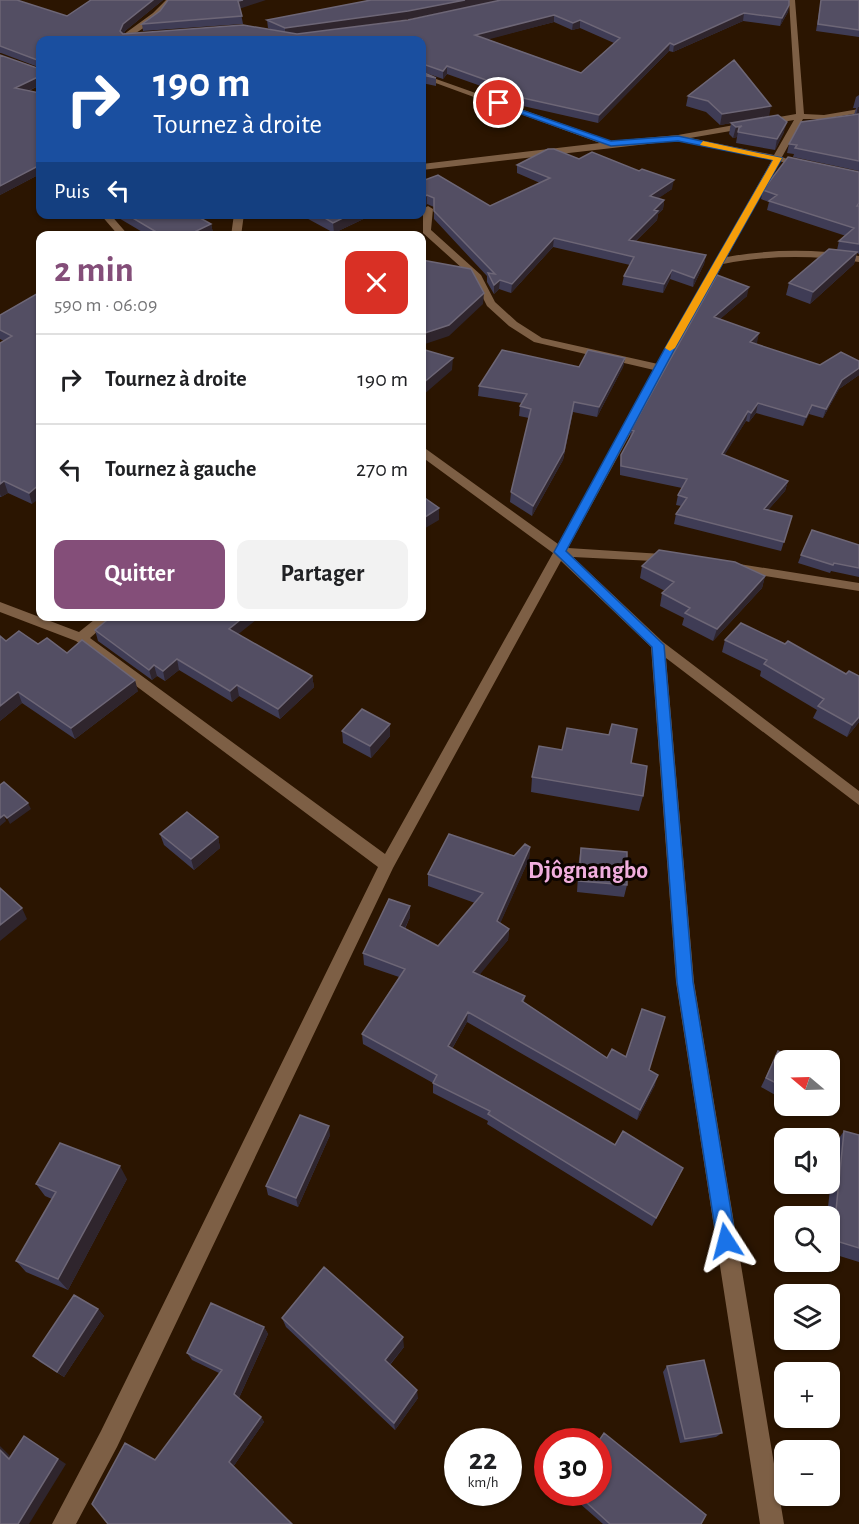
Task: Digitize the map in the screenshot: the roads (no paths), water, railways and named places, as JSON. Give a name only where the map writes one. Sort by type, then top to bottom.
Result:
[{"type":"street","points":[[128,36],[156,15],[170,0]]},
{"type":"street","points":[[64,1524],[109,1439],[387,865],[800,116],[792,0]]},
{"type":"street","points":[[134,36],[147,34]]},
{"type":"street","points":[[426,77],[611,144]]},
{"type":"street","points":[[824,117],[859,111]]},
{"type":"street","points":[[426,167],[678,138],[800,116],[824,117],[849,122]]},
{"type":"street","points":[[678,138],[801,164]]},
{"type":"street","points":[[428,209],[426,231],[477,278],[491,304],[513,324],[538,340],[659,368]]},
{"type":"street","points":[[109,219],[121,231]]},
{"type":"street","points":[[718,262],[752,255],[787,252],[859,258]]},
{"type":"street","points":[[426,455],[560,552],[658,645],[859,799]]},
{"type":"street","points":[[560,552],[657,555],[692,561]]},
{"type":"street","points":[[715,564],[859,587]]},
{"type":"street","points":[[0,607],[36,621]]},
{"type":"street","points":[[37,621],[81,638],[387,865]]},
{"type":"street","points":[[81,638],[103,621]]},
{"type":"street","points":[[658,645],[685,982],[772,1524]]},
{"type":"district","name":"Djôgnangbo","points":[[588,870]]}]
